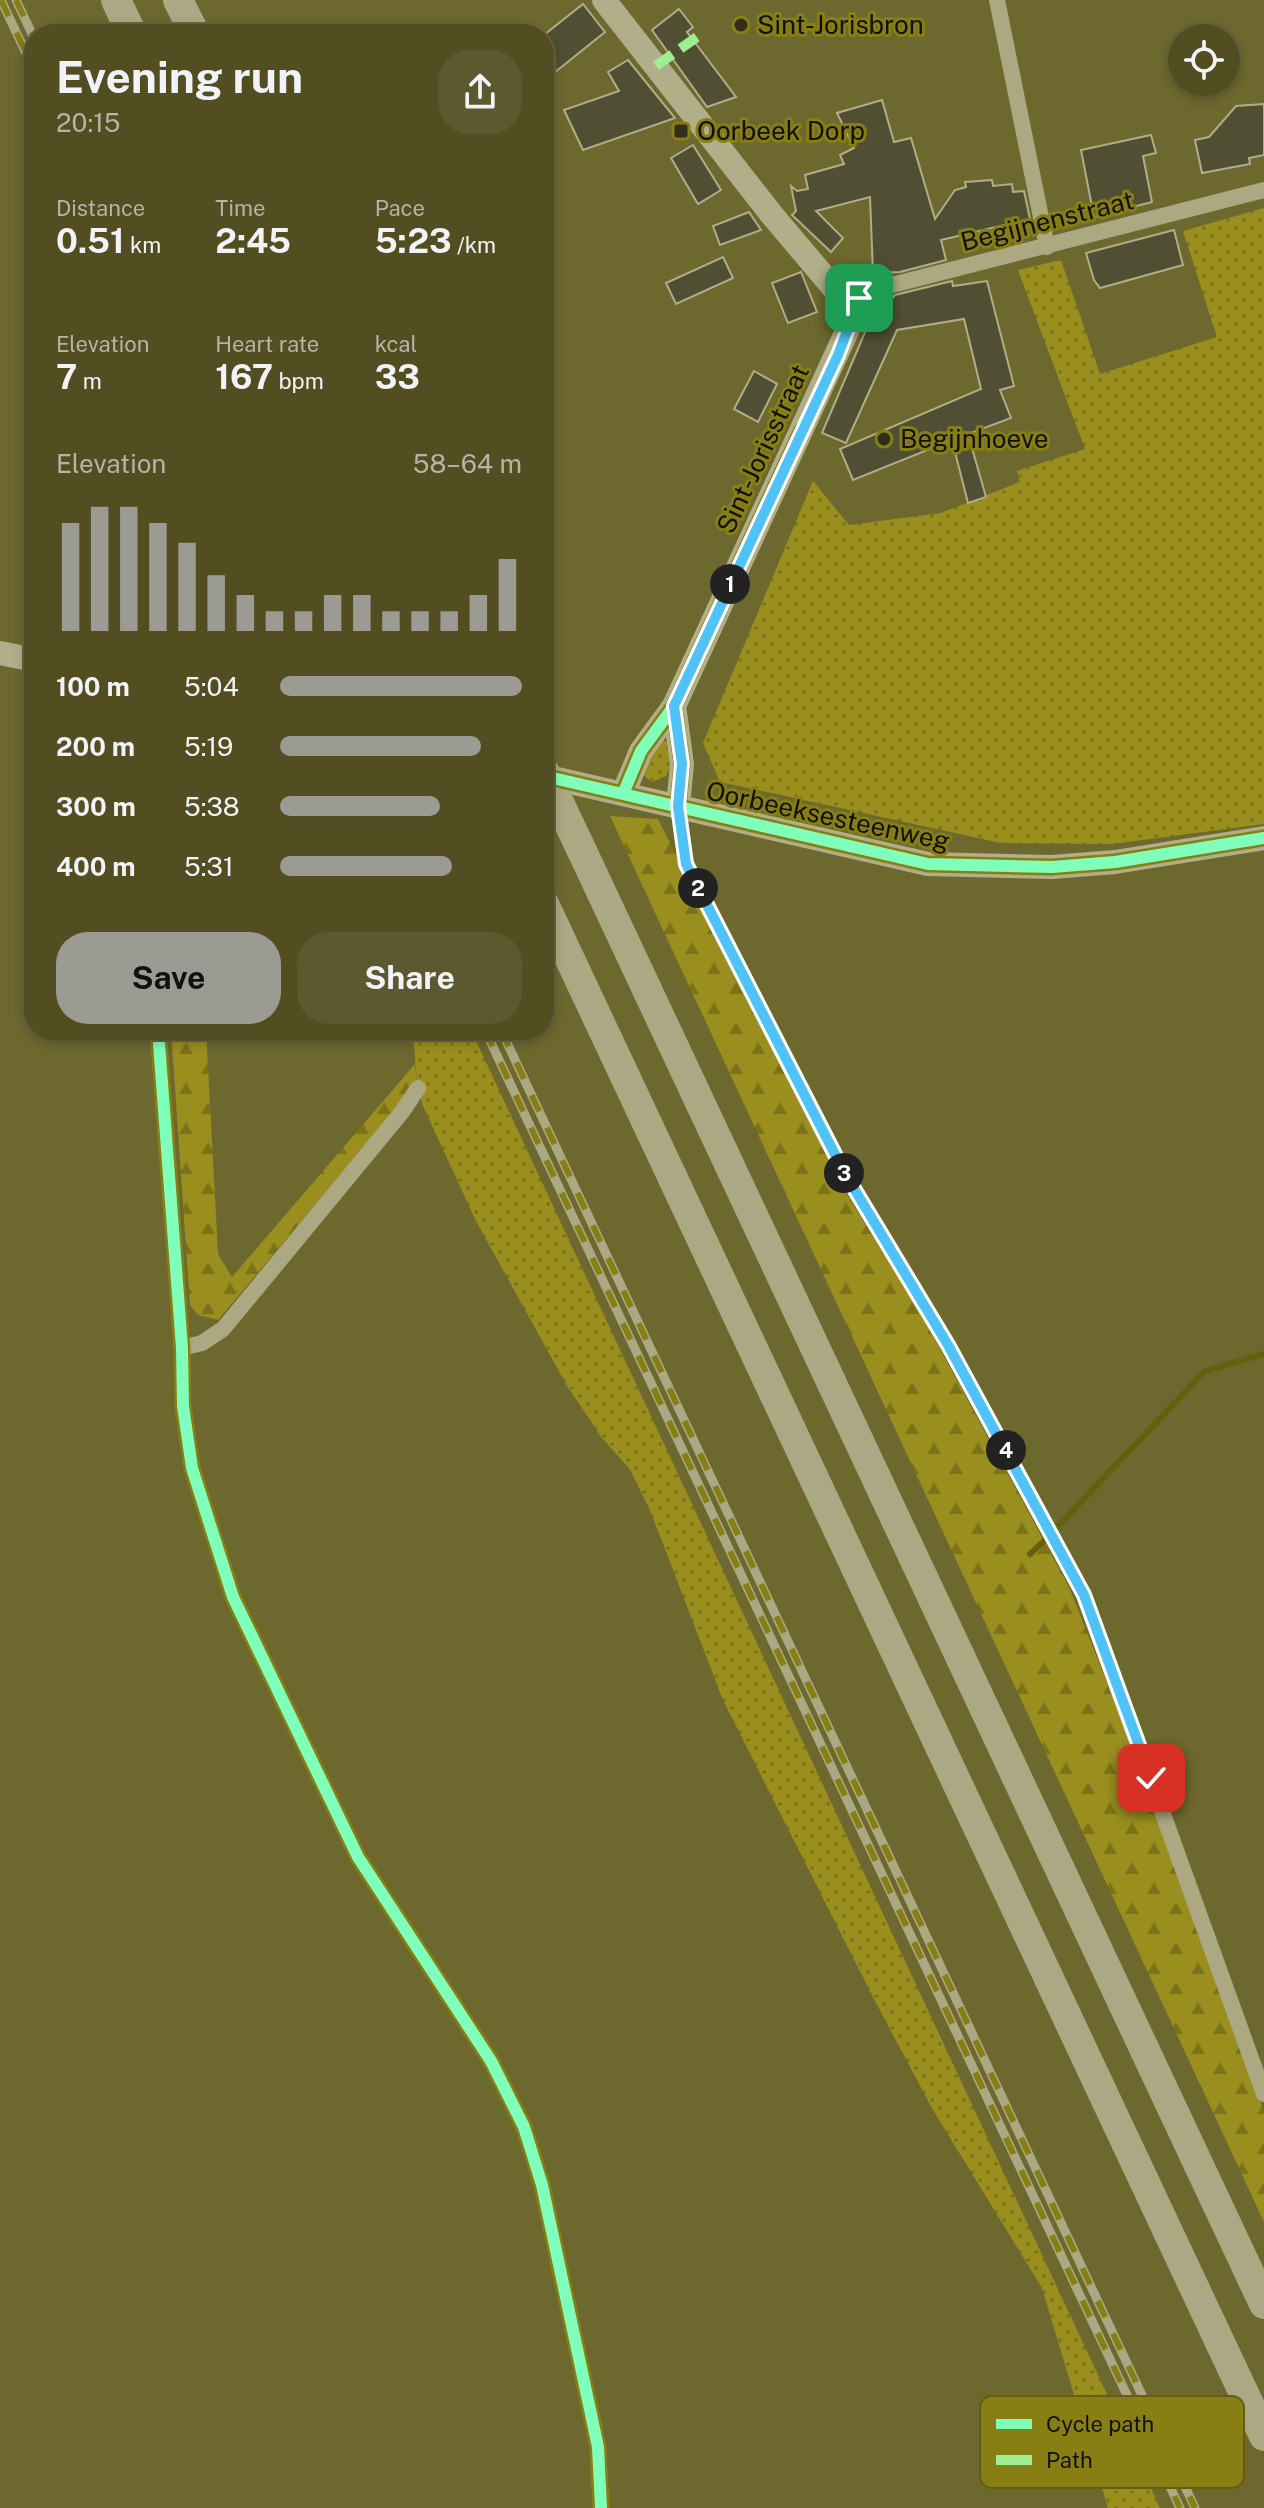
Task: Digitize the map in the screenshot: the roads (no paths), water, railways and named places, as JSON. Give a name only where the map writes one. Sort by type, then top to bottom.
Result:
[{"type":"highway","points":[[116,0],[127,24]]},
{"type":"highway","points":[[178,0],[190,24]]},
{"type":"highway","points":[[554,794],[1264,2304]]},
{"type":"highway","points":[[554,925],[1264,2436]]},
{"type":"street","points":[[604,0],[837,292],[845,308]]},
{"type":"street","points":[[997,0],[1047,247]]},
{"type":"street","name":"Begijnenstraat","points":[[845,308],[884,287],[1264,190]]},
{"type":"street","name":"Sint-Jorisstraat","points":[[623,794],[641,751],[674,706],[838,355],[848,329],[845,308]]},
{"type":"street","points":[[0,653],[24,658]]},
{"type":"street","points":[[674,706],[682,764],[678,806],[686,864],[830,1146],[948,1345],[1084,1595],[1264,2094]]},
{"type":"street","name":"Oorbeeksesteenweg","points":[[554,776],[928,864],[1052,867],[1115,862],[1264,838]]},
{"type":"street","points":[[159,1040],[182,1348],[183,1406],[192,1468],[233,1597],[367,1874],[491,2061],[534,2152],[598,2447],[601,2508]]},
{"type":"street","points":[[182,1348],[202,1343],[223,1329],[402,1112],[418,1088]]},
{"type":"waterway","points":[[1058,1526],[1205,1371],[1264,1354]]},
{"type":"waterway","points":[[1030,1554],[1045,1540]]},
{"type":"railway","points":[[1,0],[24,49]]},
{"type":"railway","points":[[16,0],[27,24]]},
{"type":"railway","points":[[490,1040],[1127,2396]]},
{"type":"railway","points":[[506,1040],[1142,2396]]},
{"type":"railway","points":[[1171,2488],[1180,2508]]},
{"type":"railway","points":[[1186,2488],[1195,2508]]},
{"type":"place","name":"Sint-Jorisbron","points":[[741,25]]},
{"type":"place","name":"Oorbeek Dorp","points":[[681,131]]},
{"type":"place","name":"Begijnhoeve","points":[[884,439]]}]
